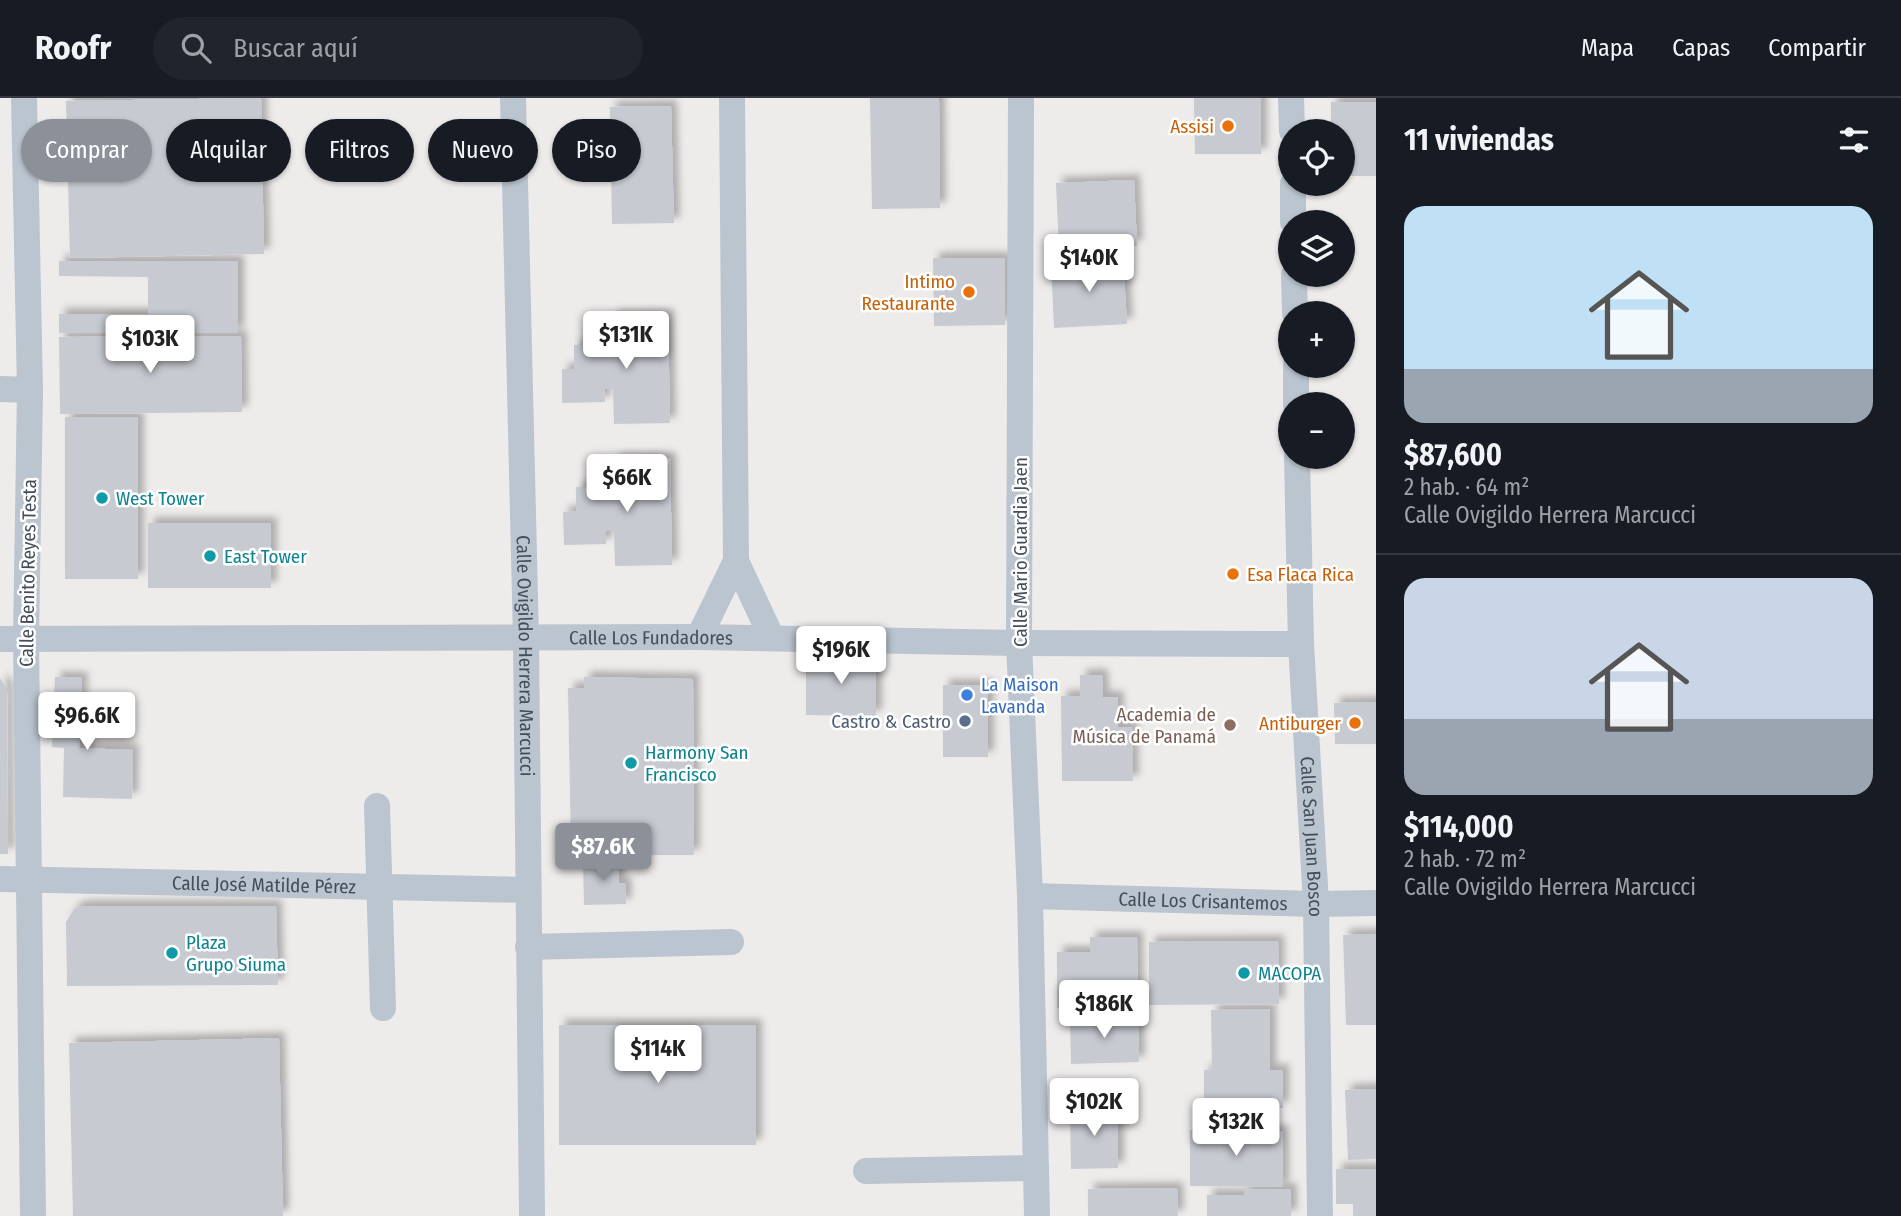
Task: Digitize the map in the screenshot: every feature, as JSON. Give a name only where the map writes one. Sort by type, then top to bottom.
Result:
[{"type":"street","name":"Calle Benito Reyes Testa","points":[[23,98],[30,390],[26,639],[33,1216]]},
{"type":"street","name":"Calle Ovigildo Herrera Marcucci","points":[[513,98],[526,639],[532,1216]]},
{"type":"street","points":[[732,98],[736,561],[772,638]]},
{"type":"street","name":"Calle Mario Guardia Jaen","points":[[1021,98],[1019,643],[1030,896],[1037,1216]]},
{"type":"street","points":[[1291,98],[1292,119]]},
{"type":"street","points":[[0,389],[30,390]]},
{"type":"street","name":"Calle San Juan Bosco","points":[[1297,469],[1301,644],[1316,904],[1320,1216]]},
{"type":"street","points":[[699,638],[736,561]]},
{"type":"street","name":"Calle Los Fundadores","points":[[0,639],[772,638],[1019,643],[1301,644]]},
{"type":"street","points":[[377,806],[383,1008]]},
{"type":"street","name":"Calle José Matilde Pérez","points":[[0,879],[528,890]]},
{"type":"street","name":"Calle Los Crisantemos","points":[[1030,896],[1316,904],[1376,903]]},
{"type":"street","points":[[528,947],[731,942]]},
{"type":"street","points":[[866,1171],[1036,1168]]},
{"type":"building","points":[[261,98],[261,119],[166,119],[166,182],[263,182],[264,254],[70,258],[68,182],[152,182],[152,119],[66,119],[66,101]]},
{"type":"building","points":[[870,98],[939,98],[940,208],[872,209]]},
{"type":"building","name":"Assisi","points":[[1194,98],[1261,98],[1261,154],[1195,154]]},
{"type":"building","points":[[1331,102],[1376,102],[1376,176],[1355,176],[1355,119],[1331,119]]},
{"type":"building","points":[[671,106],[674,223],[612,224],[611,182],[641,182],[641,119],[610,119],[610,107]]},
{"type":"building","points":[[1134,180],[1137,246],[1059,249],[1056,183]]},
{"type":"building","name":"Intimo Restaurante","points":[[933,258],[1005,258],[1005,325],[934,326]]},
{"type":"building","points":[[1123,260],[1127,324],[1054,328],[1051,264]]},
{"type":"building","points":[[59,261],[238,261],[238,333],[59,333],[59,314],[148,314],[148,277],[59,276]]},
{"type":"building","points":[[668,315],[670,423],[614,424],[613,389],[604,389],[605,402],[562,403],[562,369],[574,369],[574,345],[613,345],[612,316]]},
{"type":"building","points":[[241,336],[242,412],[60,414],[59,337]]},
{"type":"building","name":"West Tower","points":[[65,417],[138,417],[138,579],[65,579]]},
{"type":"building","points":[[670,458],[672,565],[615,566],[614,531],[606,531],[606,544],[564,545],[563,512],[576,511],[576,487],[614,487],[614,459]]},
{"type":"building","name":"East Tower","points":[[148,523],[271,523],[271,588],[148,588]]},
{"type":"building","points":[[806,656],[876,657],[876,716],[806,715]]},
{"type":"building","points":[[1080,675],[1102,675],[1103,697],[1118,697],[1118,727],[1132,727],[1133,781],[1062,781],[1061,696],[1080,696]]},
{"type":"building","points":[[55,677],[82,678],[79,748],[133,750],[132,799],[63,797],[64,748],[52,747]]},
{"type":"building","name":"Harmony San Francisco","points":[[584,677],[693,679],[694,855],[590,855],[589,844],[571,844],[568,688],[584,688]]},
{"type":"building","points":[[0,678],[7,688],[8,854],[0,854]]},
{"type":"building","name":"Castro & Castro","points":[[943,685],[988,685],[988,757],[943,757]]},
{"type":"building","name":"Antiburger","points":[[1376,702],[1376,744],[1335,744],[1334,703]]},
{"type":"building","points":[[618,860],[619,883],[625,883],[626,904],[584,905],[583,861]]},
{"type":"building","name":"Plaza Grupo Siuma","points":[[81,906],[276,906],[278,985],[67,986],[66,922],[74,909]]},
{"type":"building","points":[[1376,934],[1376,1025],[1346,1025],[1343,935]]},
{"type":"building","points":[[1090,937],[1137,937],[1138,1008],[1057,1008],[1057,952],[1090,952]]},
{"type":"building","points":[[1278,941],[1279,1004],[1149,1005],[1149,942]]},
{"type":"building","points":[[1270,1009],[1270,1070],[1283,1070],[1283,1108],[1263,1108],[1263,1128],[1204,1128],[1204,1070],[1212,1070],[1211,1010]]},
{"type":"building","points":[[1138,1016],[1139,1062],[1071,1064],[1070,1017]]},
{"type":"building","points":[[559,1025],[756,1025],[756,1145],[559,1145]]},
{"type":"building","points":[[279,1038],[283,1216],[73,1216],[69,1043]]},
{"type":"building","points":[[1376,1089],[1376,1159],[1348,1160],[1345,1090]]},
{"type":"building","points":[[1118,1108],[1118,1168],[1071,1169],[1070,1109]]},
{"type":"building","points":[[1190,1130],[1283,1131],[1283,1187],[1190,1186]]},
{"type":"building","points":[[1336,1169],[1376,1169],[1376,1216],[1353,1216],[1353,1204],[1336,1204]]},
{"type":"building","points":[[1177,1188],[1178,1216],[1088,1216],[1088,1189]]},
{"type":"building","points":[[1291,1189],[1291,1216],[1207,1216],[1207,1195],[1244,1195],[1244,1190]]},
{"type":"place","name":"Assisi","points":[[1228,126]]},
{"type":"place","name":"Intimo Restaurante","points":[[969,292]]},
{"type":"place","name":"West Tower","points":[[102,498]]},
{"type":"place","name":"East Tower","points":[[210,556]]},
{"type":"place","name":"Esa Flaca Rica","points":[[1233,574]]},
{"type":"place","name":"La Maison Lavanda","points":[[967,695]]},
{"type":"place","name":"Castro & Castro","points":[[965,721]]},
{"type":"place","name":"Antiburger","points":[[1355,723]]},
{"type":"place","name":"Academia de Música de Panamá","points":[[1230,725]]},
{"type":"place","name":"Harmony San Francisco","points":[[631,763]]},
{"type":"place","name":"Plaza Grupo Siuma","points":[[172,953]]},
{"type":"place","name":"MACOPA","points":[[1244,973]]}]
